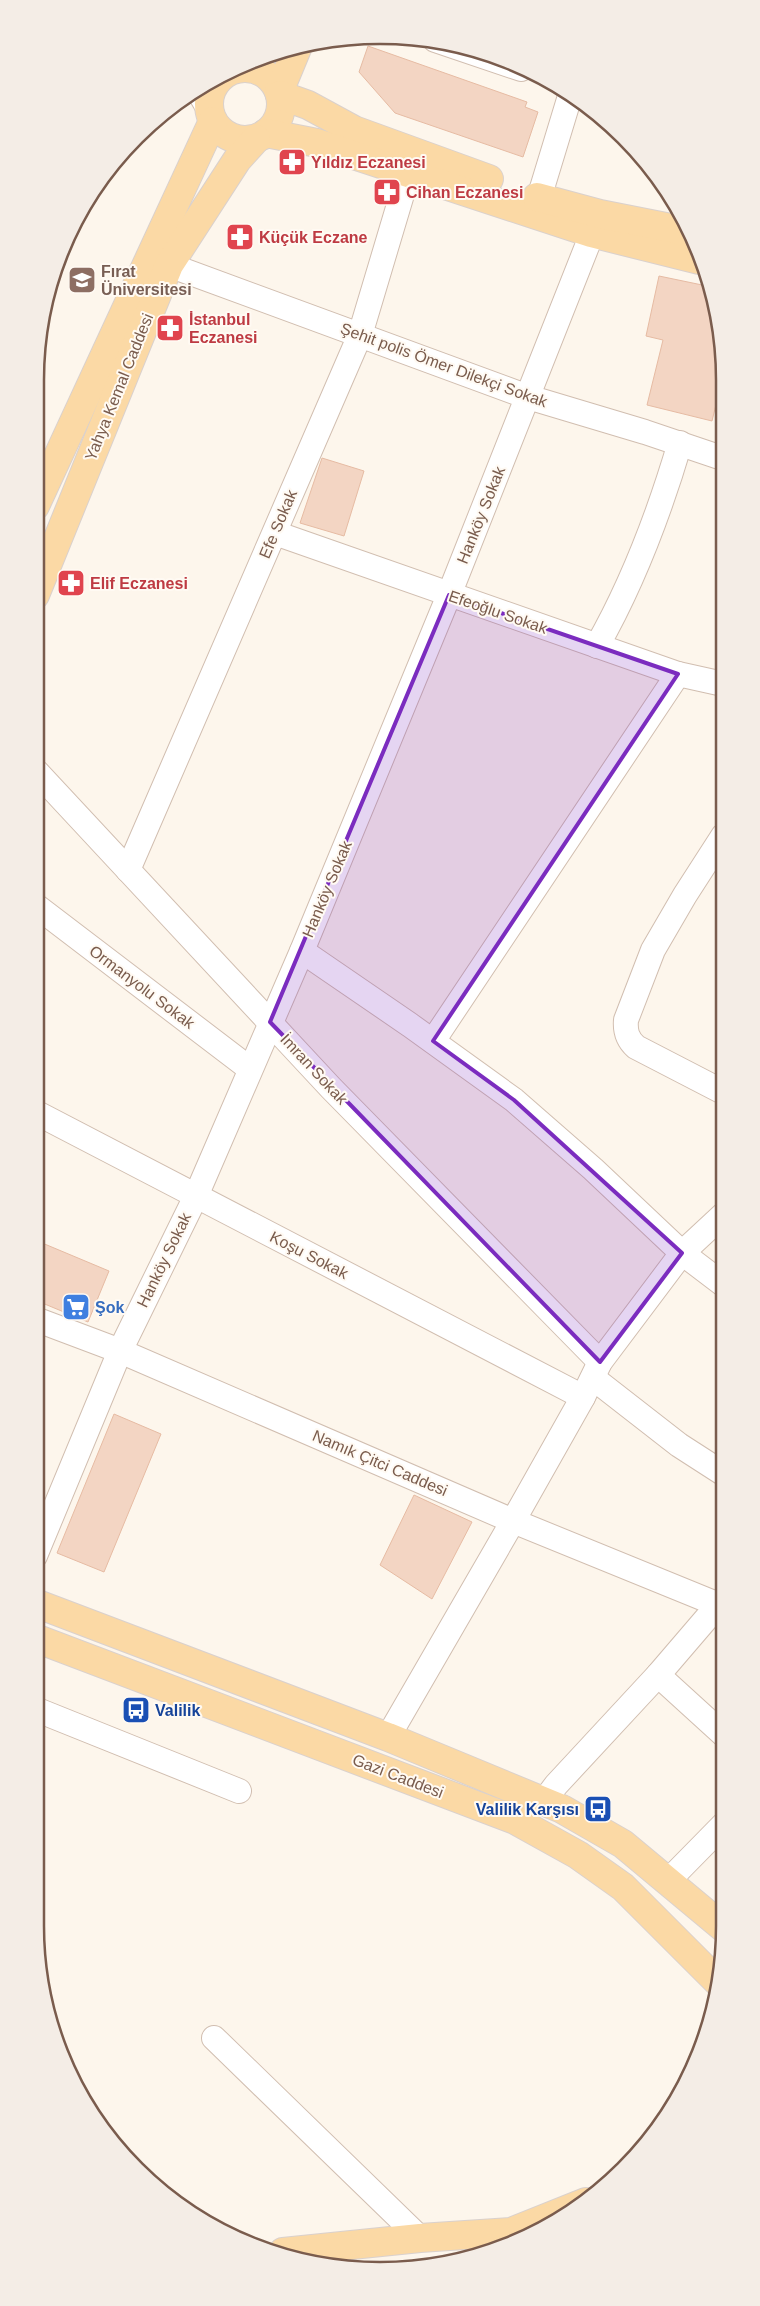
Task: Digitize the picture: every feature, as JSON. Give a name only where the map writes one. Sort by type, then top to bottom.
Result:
[{"type":"main road","points":[[280,94],[295,55]]},
{"type":"main road","points":[[251,69],[267,75],[280,94],[282,103],[280,115],[275,125],[261,136]]},
{"type":"main road","points":[[214,88],[207,107],[227,136],[237,139],[261,136],[317,143],[596,224],[693,258]]},
{"type":"main road","points":[[280,94],[308,105],[354,130],[539,198],[596,224],[682,231]]},
{"type":"main road","name":"Yahya Kemal Caddesi","points":[[44,485],[207,107]]},
{"type":"main road","name":"Yahya Kemal Caddesi","points":[[44,573],[169,265],[237,160],[261,136]]},
{"type":"main road","name":"Gazi Caddesi","points":[[44,1606],[388,1737],[562,1809],[623,1844],[716,1922]]},
{"type":"main road","name":"Gazi Caddesi","points":[[44,1641],[515,1820],[578,1855],[623,1887],[712,1976]]},
{"type":"main road","points":[[293,2251],[420,2238],[511,2232],[547,2218]]},
{"type":"street","points":[[539,198],[568,101]]},
{"type":"street","name":"Efe Sokak","points":[[128,870],[360,335],[409,171]]},
{"type":"street","name":"Hanköy Sokak","points":[[44,1534],[120,1351],[196,1196],[302,951],[449,595],[596,224]]},
{"type":"street","name":"Şehit polis Ömer Dilekçi Sokak","points":[[169,265],[528,397],[716,456]]},
{"type":"street","points":[[597,646],[615,614],[643,554],[680,444]]},
{"type":"street","name":"Efeoğlu Sokak","points":[[274,533],[678,674],[716,682]]},
{"type":"street","points":[[433,1041],[678,674]]},
{"type":"street","name":"İmran Sokak","points":[[44,780],[331,1088],[592,1379]]},
{"type":"street","points":[[716,847],[653,950],[626,1020],[625,1028],[627,1036],[636,1047],[716,1088]]},
{"type":"street","name":"Ormanyolu Sokak","points":[[44,912],[250,1069]]},
{"type":"street","points":[[302,951],[433,1041],[514,1100],[594,1169],[682,1253],[716,1278]]},
{"type":"street","name":"Koşu Sokak","points":[[44,1117],[196,1196],[592,1379]]},
{"type":"street","points":[[388,1737],[514,1521],[592,1379],[682,1253],[716,1221]]},
{"type":"street","name":"Namık Çitci Caddesi","points":[[44,1322],[120,1351],[514,1521],[716,1600]]},
{"type":"street","points":[[592,1379],[679,1445],[716,1469]]},
{"type":"street","points":[[544,1801],[556,1785],[716,1611]]},
{"type":"street","points":[[658,1675],[716,1728]]},
{"type":"street","points":[[44,1714],[239,1791]]},
{"type":"street","points":[[667,1882],[716,1832]]},
{"type":"street","points":[[214,2038],[420,2238]]},
{"type":"highlighted area","points":[[449,595],[678,674],[433,1041],[514,1100],[682,1253],[600,1362],[270,1022]]},
{"type":"building","points":[[368,46],[527,102],[525,107],[538,112],[523,157],[395,113],[359,72]]},
{"type":"building","points":[[659,276],[702,285],[710,314],[716,358],[716,405],[712,421],[647,405],[663,340],[646,336]]},
{"type":"building","points":[[322,458],[364,471],[344,536],[300,523]]},
{"type":"building","points":[[44,1244],[109,1271],[88,1322],[44,1304]]},
{"type":"building","points":[[114,1414],[161,1434],[104,1572],[57,1553]]},
{"type":"building","points":[[414,1495],[472,1522],[432,1599],[380,1565]]},
{"type":"place","name":"Yıldız Eczanesi","points":[[292,162]]},
{"type":"place","name":"Cihan Eczanesi","points":[[387,192]]},
{"type":"place","name":"Küçük Eczane","points":[[240,237]]},
{"type":"place","name":"Fırat Üniversitesi","points":[[82,280]]},
{"type":"place","name":"İstanbul Eczanesi","points":[[170,328]]},
{"type":"place","name":"Elif Eczanesi","points":[[71,583]]},
{"type":"place","name":"Şok","points":[[76,1307]]},
{"type":"place","name":"Valilik","points":[[136,1710]]},
{"type":"place","name":"Valilik Karşısı","points":[[598,1809]]}]
